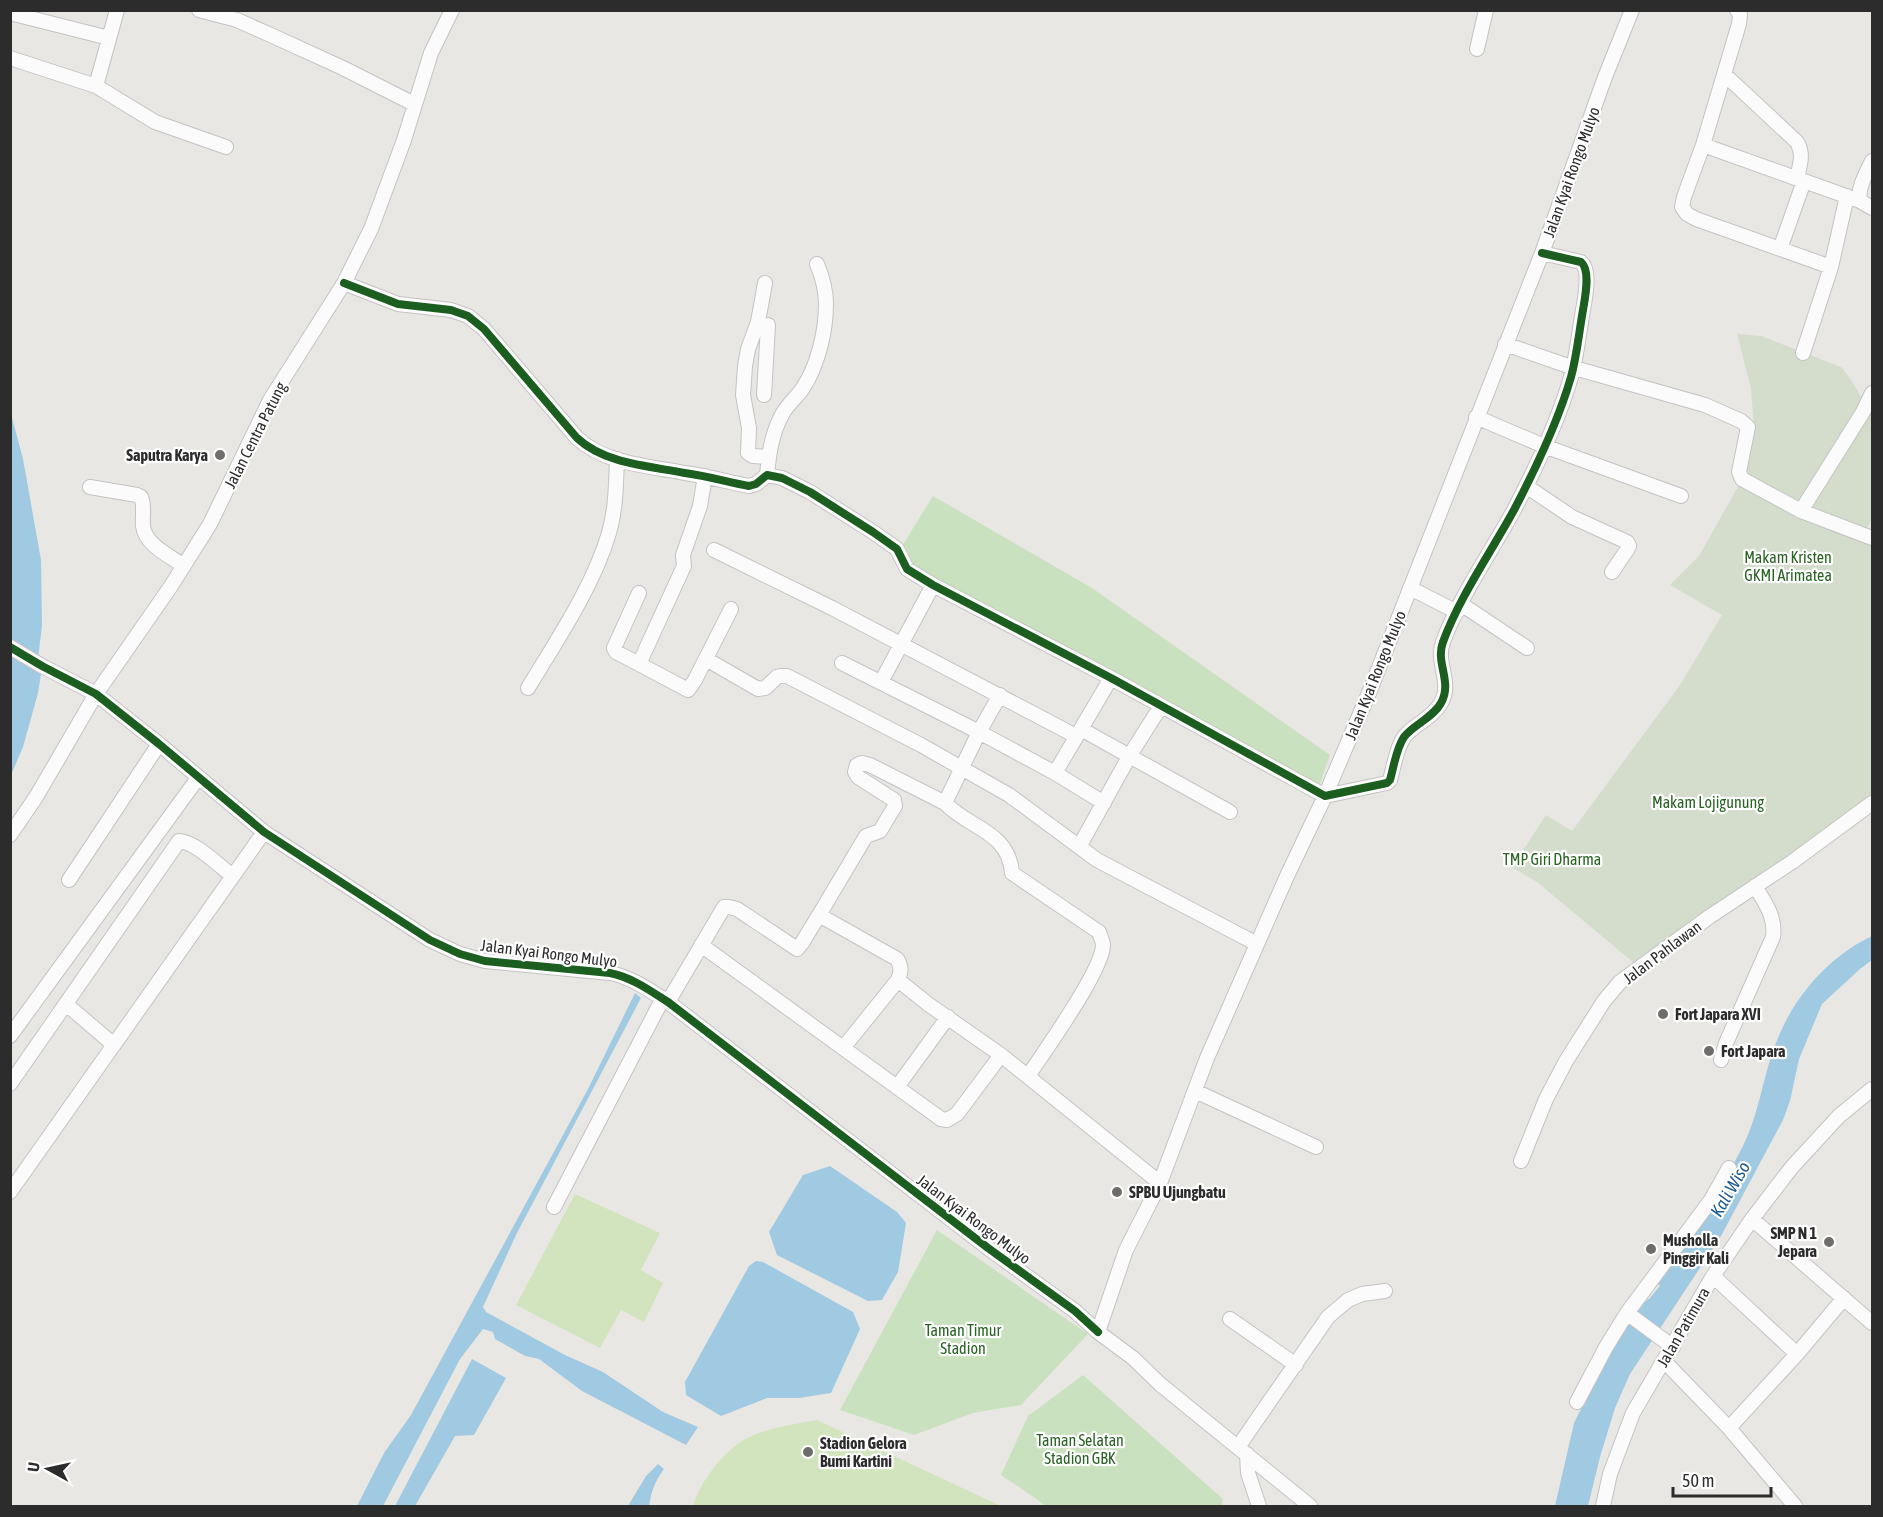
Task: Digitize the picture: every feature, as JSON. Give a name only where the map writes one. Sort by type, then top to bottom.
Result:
[{"type":"street","points":[[96,86],[117,10]]},
{"type":"street","points":[[199,10],[237,20],[343,68],[414,104]]},
{"type":"street","name":"Jalan Centra Patung","points":[[10,835],[36,797],[96,694],[210,524],[270,400],[344,283],[375,219],[404,140],[431,53],[452,10]]},
{"type":"street","points":[[1477,50],[1486,10]]},
{"type":"street","name":"Jalan Kyai Rongo Mulyo","points":[[1098,1332],[1126,1250],[1160,1183],[1208,1058],[1369,693],[1542,253],[1605,77],[1632,10]]},
{"type":"street","points":[[1737,10],[1740,15],[1738,24],[1703,145],[1682,207],[1696,219],[1831,267]]},
{"type":"street","points":[[10,13],[109,38]]},
{"type":"street","points":[[10,58],[96,86],[155,122],[226,147]]},
{"type":"street","points":[[1724,74],[1797,142],[1802,150],[1800,179],[1780,249]]},
{"type":"street","points":[[1703,145],[1860,202]]},
{"type":"street","points":[[1803,353],[1831,267],[1860,202],[1859,193],[1872,160]]},
{"type":"street","points":[[767,475],[782,478],[810,492],[873,532],[897,549],[906,569],[933,585],[1111,678],[1325,796],[1382,785],[1390,780],[1397,753],[1405,735],[1440,705],[1446,683],[1440,656],[1442,644],[1459,608],[1526,486],[1558,413],[1573,367],[1584,303],[1586,269],[1581,262],[1542,253]]},
{"type":"street","points":[[344,283],[398,304],[451,310],[468,316],[484,329],[587,447],[617,459],[645,466],[749,486],[756,484],[767,475],[773,437],[784,411],[802,389],[815,363],[825,321],[826,302],[817,264]]},
{"type":"street","points":[[765,283],[758,322],[748,349],[743,395],[749,428],[748,453],[753,456],[769,457]]},
{"type":"street","points":[[764,395],[768,325]]},
{"type":"street","points":[[1505,344],[1573,367],[1705,405],[1741,421],[1748,427],[1748,432],[1740,476],[1801,511],[1872,538]]},
{"type":"street","points":[[1801,511],[1863,412],[1872,393]]},
{"type":"street","points":[[1476,417],[1544,446],[1682,496]]},
{"type":"street","points":[[528,688],[570,617],[610,531],[617,459]]},
{"type":"street","points":[[639,664],[684,566],[682,555],[700,506],[705,476]]},
{"type":"street","points":[[1526,486],[1572,518],[1627,542],[1629,546],[1612,572]]},
{"type":"street","points":[[90,487],[141,497],[144,504],[145,531],[151,541],[184,566]]},
{"type":"street","points":[[714,550],[1000,695],[1078,733],[1130,755],[1230,812]]},
{"type":"street","points":[[881,682],[933,585]]},
{"type":"street","points":[[1410,588],[1459,608],[1527,648]]},
{"type":"street","points":[[639,593],[615,648],[616,652],[687,690],[695,680],[731,609]]},
{"type":"street","name":"Jalan Kyai Rongo Mulyo","points":[[10,647],[96,694],[264,832],[430,940],[460,954],[485,962],[624,976],[666,1000],[988,1248],[1075,1311],[1098,1332],[1133,1358],[1161,1385],[1310,1506]]},
{"type":"street","points":[[706,659],[758,689],[765,688],[777,676],[787,676],[962,768],[1009,795],[1097,860],[1257,944]]},
{"type":"street","points":[[842,663],[979,732],[1055,773],[1104,803]]},
{"type":"street","points":[[1055,773],[1111,678]]},
{"type":"street","points":[[945,802],[1000,695]]},
{"type":"street","points":[[1079,847],[1130,755],[1161,706]]},
{"type":"street","points":[[69,880],[159,744]]},
{"type":"street","points":[[554,1207],[666,1000],[724,907],[729,906],[736,909],[796,949],[801,945],[866,836],[880,831],[895,806],[894,800],[858,777],[855,772],[857,765],[862,763],[945,802],[953,812],[986,830],[1009,855],[1012,873],[1099,932],[1103,946],[1082,992],[1028,1076]]},
{"type":"street","points":[[10,1036],[198,778]]},
{"type":"street","name":"Jalan Pahlawan","points":[[1521,1161],[1556,1080],[1585,1029],[1620,982],[1872,803]]},
{"type":"street","points":[[10,1192],[264,832]]},
{"type":"street","points":[[10,1084],[179,841],[194,846],[233,876]]},
{"type":"street","points":[[1721,1060],[1773,937],[1772,917],[1755,886]]},
{"type":"street","points":[[819,915],[897,959],[901,965],[898,980],[843,1048]]},
{"type":"street","points":[[701,945],[942,1119],[947,1120],[957,1114],[1001,1055]]},
{"type":"street","points":[[898,980],[1001,1055],[1160,1183]]},
{"type":"street","points":[[66,1004],[114,1045]]},
{"type":"street","points":[[897,1087],[948,1017]]},
{"type":"street","name":"Jalan Patimura","points":[[1603,1506],[1610,1474],[1633,1413],[1713,1276],[1791,1167],[1839,1116],[1872,1089]]},
{"type":"street","points":[[1195,1091],[1316,1147]]},
{"type":"street","points":[[1577,1402],[1606,1347],[1711,1200],[1730,1168]]},
{"type":"street","points":[[1752,1219],[1872,1323]]},
{"type":"street","points":[[1713,1276],[1797,1354]]},
{"type":"street","points":[[1259,1506],[1242,1450],[1328,1317],[1348,1300],[1362,1294],[1385,1291]]},
{"type":"street","points":[[1729,1428],[1797,1354],[1844,1298]]},
{"type":"street","points":[[1628,1314],[1673,1347]]},
{"type":"street","points":[[1230,1319],[1296,1365]]},
{"type":"street","points":[[1664,1361],[1729,1428],[1795,1506]]},
{"type":"green space","points":[[1737,334],[1761,336],[1841,367],[1861,397],[1872,408],[1872,518],[1864,536],[1872,540],[1872,797],[1634,963],[1537,882],[1512,867],[1546,815],[1572,831],[1680,685],[1722,615],[1670,585],[1699,556],[1745,474],[1754,428],[1751,389]]},
{"type":"green space","points":[[933,496],[1092,588],[1330,755],[1318,789],[911,568],[901,548]]},
{"type":"green space","points":[[575,1194],[660,1233],[641,1270],[663,1283],[644,1322],[621,1310],[600,1348],[516,1305]]},
{"type":"green space","name":"Taman Timur Stadion","points":[[937,1230],[1088,1334],[1021,1405],[973,1413],[914,1435],[840,1410]]},
{"type":"green space","name":"Taman Selatan Stadion GBK","points":[[1083,1375],[1223,1499],[1222,1506],[1045,1506],[1001,1475],[1028,1416]]},
{"type":"green space","name":"Stadion Gelora Bumi Kartini","points":[[817,1420],[1001,1506],[693,1506],[712,1470],[742,1441],[768,1430]]},
{"type":"water","points":[[10,410],[23,459],[41,560],[42,626],[37,666],[41,674],[38,693],[23,747],[11,775]]},
{"type":"water","name":"Kali Wiso","points":[[1872,936],[1872,960],[1822,1004],[1799,1059],[1790,1101],[1783,1120],[1721,1236],[1630,1374],[1615,1408],[1588,1506],[1555,1506],[1574,1423],[1613,1345],[1641,1305],[1660,1286],[1656,1281],[1734,1164],[1749,1133],[1773,1051],[1785,1022],[1804,992],[1829,965],[1842,954]]},
{"type":"water","points":[[635,993],[641,998],[517,1233],[483,1307],[486,1312],[565,1355],[603,1372],[663,1412],[698,1427],[686,1445],[582,1391],[539,1359],[525,1356],[495,1339],[493,1332],[483,1329],[460,1359],[383,1506],[357,1506],[384,1453],[411,1415],[588,1089]]},
{"type":"water","points":[[830,1166],[897,1212],[906,1223],[898,1272],[882,1300],[868,1301],[777,1255],[769,1232],[803,1175]]},
{"type":"water","points":[[756,1261],[763,1262],[853,1312],[860,1329],[831,1393],[799,1398],[767,1398],[721,1416],[686,1395],[685,1382],[749,1266]]},
{"type":"water","points":[[472,1359],[506,1378],[474,1435],[455,1436],[415,1506],[395,1506]]},
{"type":"water","points":[[658,1464],[664,1469],[654,1487],[649,1506],[628,1506],[646,1476]]},
{"type":"cycle path","points":[[344,283],[398,304],[451,310],[468,316],[484,329],[577,438],[588,447],[628,463],[749,486],[756,484],[767,475],[782,478],[810,492],[897,549],[907,569],[933,585],[1111,678],[1325,796],[1387,783],[1404,737],[1438,708],[1445,688],[1441,657],[1443,642],[1466,592],[1514,510],[1553,428],[1573,369],[1587,278],[1581,262],[1542,253]]},
{"type":"cycle path","points":[[10,647],[96,694],[264,832],[430,940],[460,954],[485,961],[610,973],[633,981],[654,993],[988,1248],[1075,1311],[1098,1332]]},
{"type":"place","name":"Saputra Karya","points":[[220,455]]},
{"type":"place","name":"Fort Japara XVI","points":[[1663,1014]]},
{"type":"place","name":"Fort Japara","points":[[1709,1051]]},
{"type":"place","name":"SPBU Ujungbatu","points":[[1117,1192]]},
{"type":"place","name":"SMP N 1 Jepara","points":[[1829,1242]]},
{"type":"place","name":"Musholla Pinggir Kali","points":[[1651,1249]]},
{"type":"place","name":"Stadion Gelora Bumi Kartini","points":[[808,1452]]},
{"type":"park label","name":"Makam Kristen GKMI Arimatea","points":[[1788,566]]},
{"type":"park label","name":"Makam Lojigunung","points":[[1708,802]]},
{"type":"park label","name":"TMP Giri Dharma","points":[[1552,859]]}]
